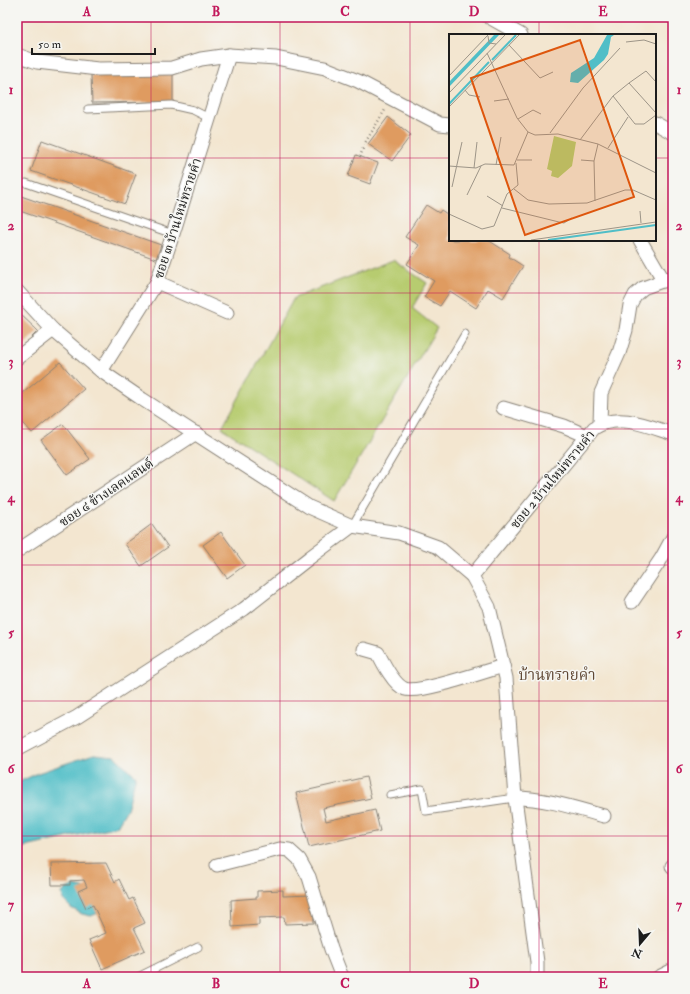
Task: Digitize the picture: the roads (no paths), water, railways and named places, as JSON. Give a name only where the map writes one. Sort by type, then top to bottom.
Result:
[{"type":"street","points":[[489,17],[519,34]]},
{"type":"street","points":[[17,55],[36,62],[98,69],[172,68],[202,59],[229,55],[276,58],[325,68],[358,81],[440,124],[449,126]]},
{"type":"street","name":"ซอย ๓ บ้านใหม่ทรายคำ","points":[[101,371],[157,282],[229,55]]},
{"type":"street","points":[[656,124],[673,133]]},
{"type":"street","points":[[600,423],[601,393],[619,353],[626,330],[630,304],[635,295],[643,288],[668,279],[641,241]]},
{"type":"street","points":[[157,282],[227,313]]},
{"type":"street","points":[[17,292],[53,330],[101,371],[309,507],[352,526],[399,533],[438,547],[472,576],[489,607],[506,678],[515,798],[538,962],[537,977]]},
{"type":"street","points":[[17,358],[53,330]]},
{"type":"street","points":[[503,408],[564,426],[587,436]]},
{"type":"street","name":"ซอย 2 บ้านใหม่ทรายคำ","points":[[472,576],[587,436],[600,423],[616,420],[640,423],[673,434]]},
{"type":"street","name":"ซอย ๔ ข้างเลคแลนด์","points":[[17,551],[196,433]]},
{"type":"street","points":[[17,749],[77,717],[244,609],[352,526]]},
{"type":"street","points":[[632,602],[661,559],[673,537]]},
{"type":"street","points":[[364,649],[378,653],[391,677],[405,689],[420,690],[503,666]]},
{"type":"street","points":[[515,798],[528,798],[568,806],[604,816]]},
{"type":"street","points":[[217,865],[280,849],[289,850],[299,859],[309,877],[331,949],[342,977]]},
{"type":"street","points":[[659,977],[673,970]]},
{"type":"lane","points":[[88,109],[171,105],[193,110],[209,118]]},
{"type":"lane","points":[[26,183],[173,234]]},
{"type":"lane","points":[[352,526],[465,334]]},
{"type":"lane","points":[[390,795],[422,789],[426,811],[515,798]]},
{"type":"lane","points":[[138,977],[198,947]]},
{"type":"water","points":[[94,754],[114,756],[136,776],[127,809],[117,826],[17,849],[17,783],[38,773]]},
{"type":"water","points":[[74,886],[83,888],[94,895],[98,913],[91,916],[82,914],[71,908],[63,900],[62,893],[66,889]]},
{"type":"district","name":"บ้านทรายคำ","points":[[557,675]]}]
